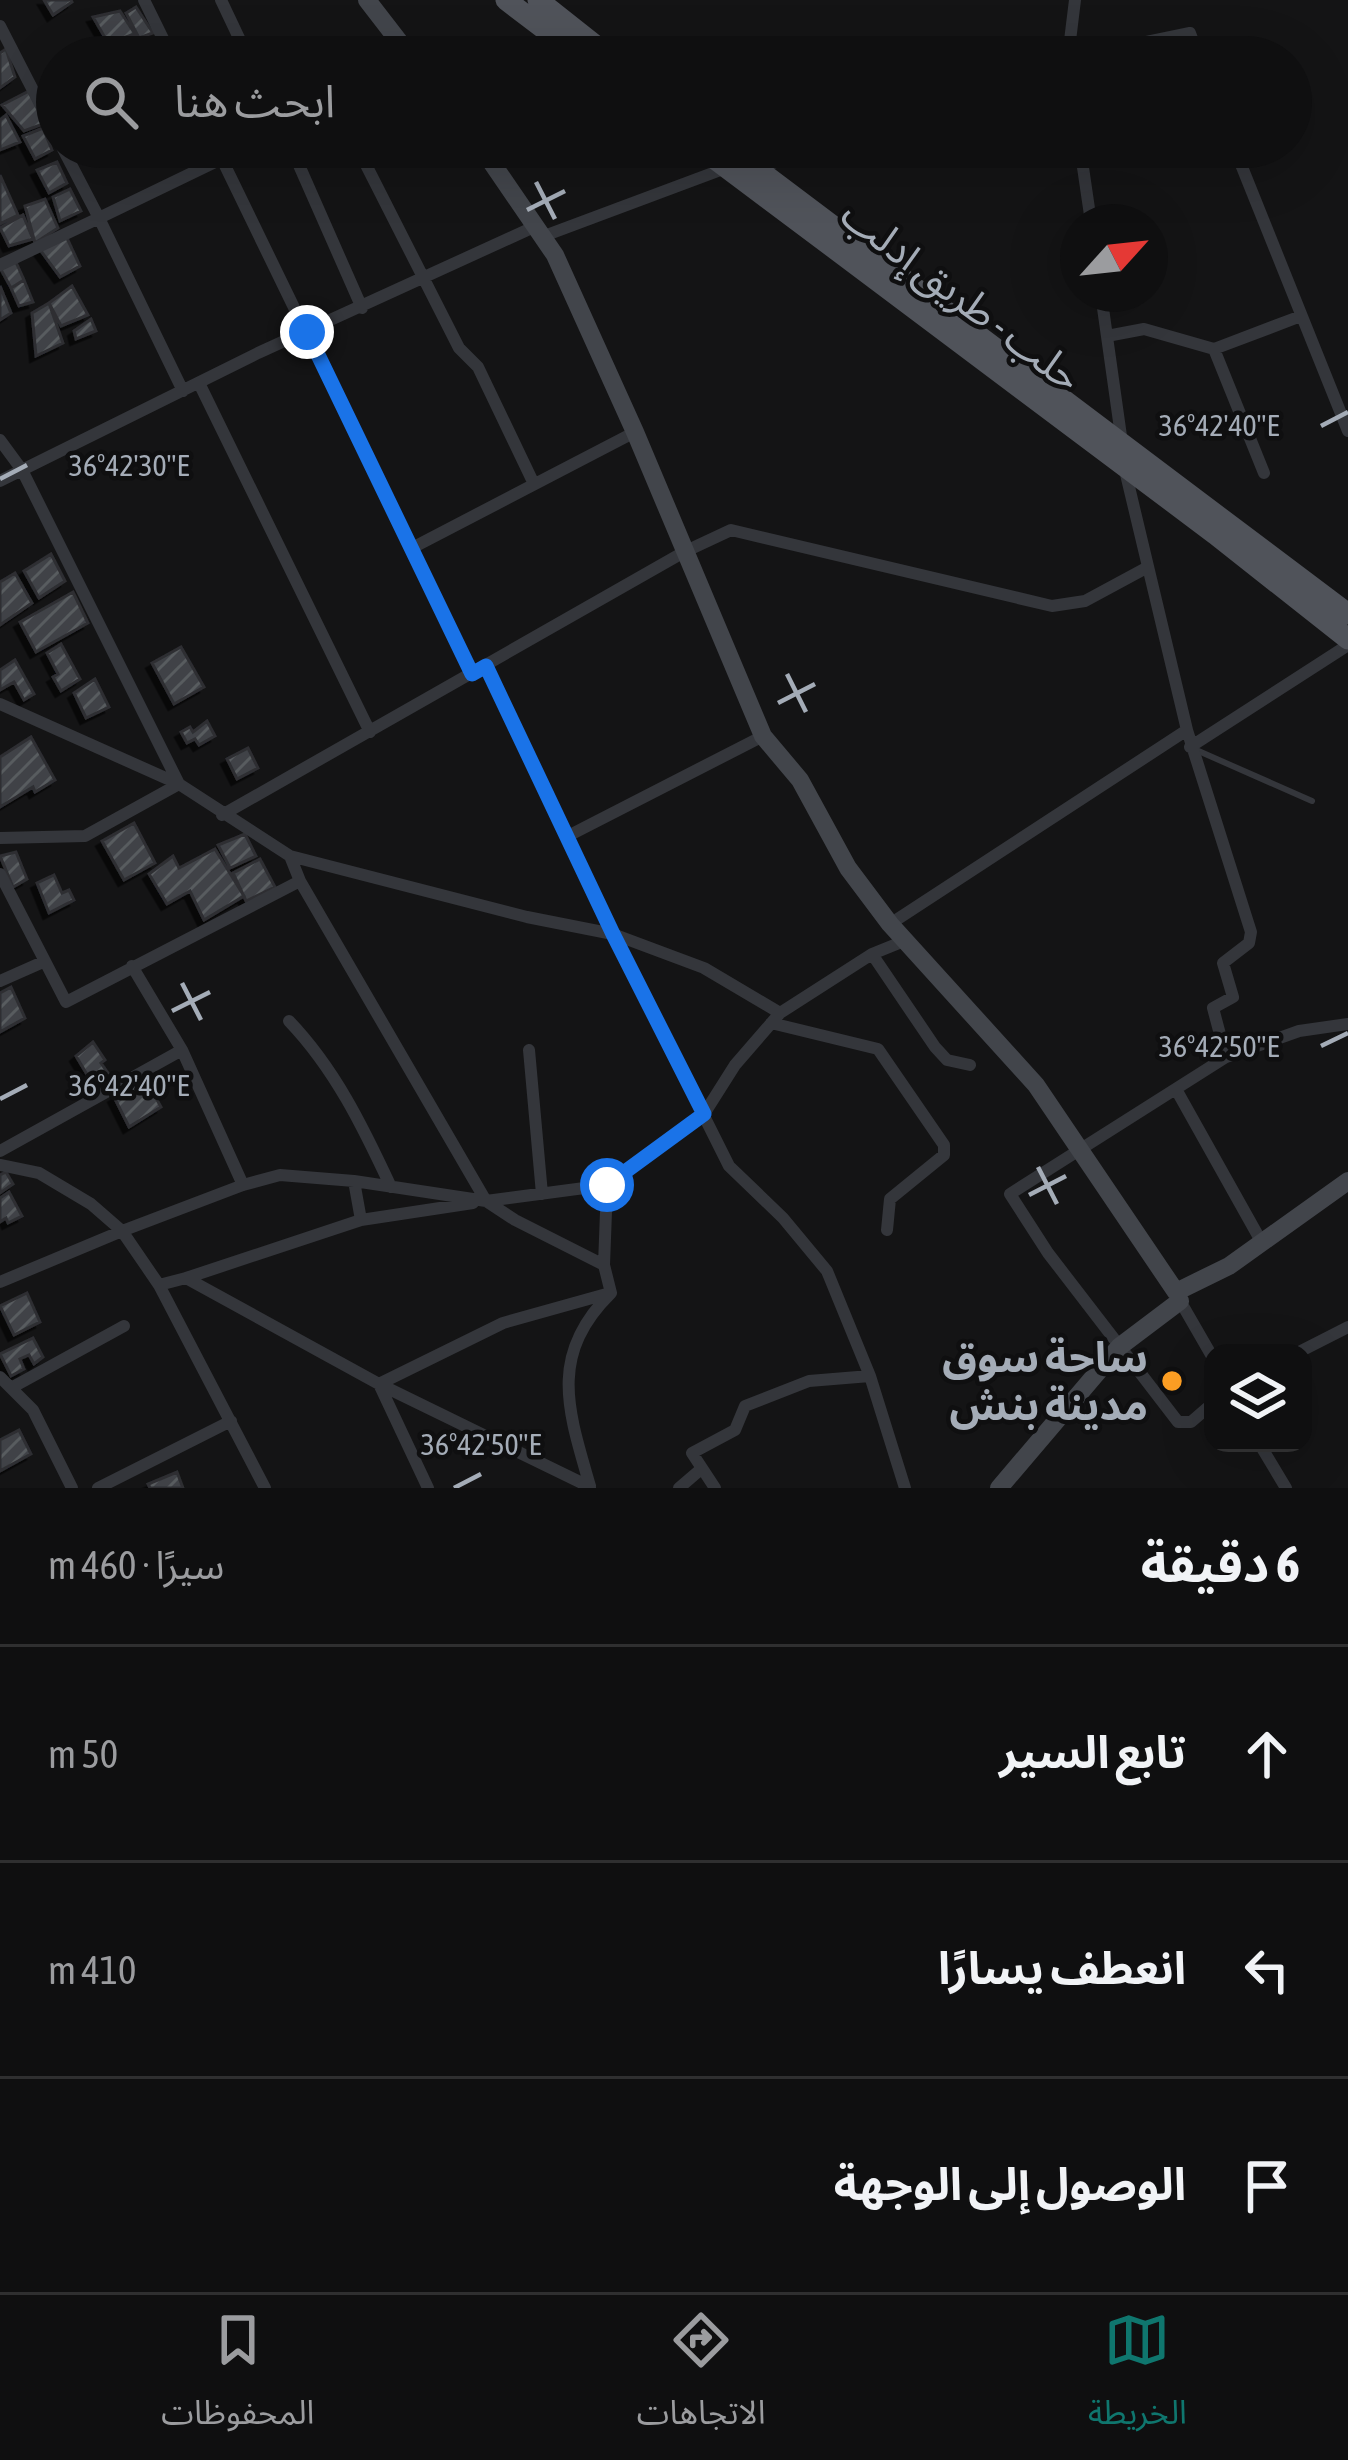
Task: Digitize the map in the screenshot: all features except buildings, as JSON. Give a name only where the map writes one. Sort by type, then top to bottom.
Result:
[{"type":"main road","points":[[506,0],[553,36]]},
{"type":"main road","points":[[542,1],[584,36]]},
{"type":"main road","name":"حلب - طريق إدلب","points":[[741,168],[1123,455],[1348,614]]},
{"type":"main road","name":"حلب - طريق إدلب","points":[[1123,455],[1348,642]]},
{"type":"street","points":[[144,0],[162,36]]},
{"type":"street","points":[[221,0],[238,36]]},
{"type":"street","points":[[367,0],[395,36]]},
{"type":"street","points":[[1072,36],[1075,0]]},
{"type":"street","points":[[0,26],[36,95]]},
{"type":"street","points":[[73,168],[183,391]]},
{"type":"street","points":[[0,265],[193,168]]},
{"type":"street","points":[[226,168],[472,674]]},
{"type":"street","points":[[300,168],[362,308]]},
{"type":"street","points":[[367,168],[459,348],[478,367],[534,484]]},
{"type":"street","points":[[496,168],[540,231],[635,432],[764,736],[800,780],[848,868],[890,924],[1036,1085],[1205,1344]]},
{"type":"street","points":[[0,481],[199,382],[424,279],[540,231],[728,168]]},
{"type":"street","points":[[1083,168],[1088,204]]},
{"type":"street","points":[[1242,168],[1348,431]]},
{"type":"street","points":[[1104,312],[1123,455],[1190,747],[1251,932],[1249,943],[1222,963],[1233,997],[1213,1008],[1226,1057]]},
{"type":"street","points":[[1107,336],[1144,328],[1214,349],[1300,316]]},
{"type":"street","points":[[1214,349],[1264,473]]},
{"type":"street","points":[[199,382],[370,732]]},
{"type":"street","points":[[412,548],[635,432]]},
{"type":"street","points":[[0,440],[22,470],[179,784]]},
{"type":"street","points":[[222,815],[684,552],[731,530],[1052,606],[1085,601],[1148,567]]},
{"type":"street","points":[[1190,747],[1348,642]]},
{"type":"street","points":[[486,666],[729,1166],[783,1218],[827,1271],[870,1376],[905,1488]]},
{"type":"street","points":[[0,704],[179,784],[290,856],[527,917],[613,934],[704,968],[775,1018],[878,1049],[944,1145],[944,1155],[934,1166],[890,1199],[887,1230]]},
{"type":"street","points":[[890,924],[1187,730]]},
{"type":"street","points":[[566,837],[764,736]]},
{"type":"street","points":[[0,838],[85,836],[179,784]]},
{"type":"street","points":[[290,856],[486,1202]]},
{"type":"street","points":[[0,874],[66,1001],[300,880]]},
{"type":"street","points":[[159,1285],[361,1220],[607,1185],[704,1114],[735,1064],[775,1018],[872,954],[904,941]]},
{"type":"street","points":[[872,954],[935,1047],[947,1060],[970,1065]]},
{"type":"street","points":[[0,981],[43,962]]},
{"type":"street","points":[[132,966],[182,1050],[243,1185]]},
{"type":"street","points":[[289,1022],[314,1047],[342,1090],[391,1187]]},
{"type":"street","points":[[1204,1410],[1191,1422],[1178,1422],[1048,1253],[1010,1194],[1226,1057],[1299,1031],[1348,1024]]},
{"type":"street","points":[[0,1151],[182,1050]]},
{"type":"street","points":[[529,1050],[542,1194]]},
{"type":"street","points":[[1177,1090],[1261,1240]]},
{"type":"street","points":[[0,1165],[39,1173],[92,1204],[122,1231],[159,1285],[265,1488]]},
{"type":"street","points":[[0,1282],[122,1231],[280,1175],[354,1181],[486,1202],[604,1265]]},
{"type":"street","points":[[354,1181],[361,1220]]},
{"type":"street","points":[[1008,1484],[1119,1347],[1178,1297],[1348,1181]]},
{"type":"street","points":[[607,1185],[604,1265],[611,1293]]},
{"type":"street","points":[[186,1279],[379,1384],[590,1487]]},
{"type":"street","points":[[379,1384],[503,1323],[611,1293]]},
{"type":"street","points":[[590,1487],[568,1408],[567,1368],[584,1328],[611,1293]]},
{"type":"street","points":[[72,1488],[40,1421],[4,1383],[124,1326]]},
{"type":"street","points":[[1312,1345],[1348,1327]]},
{"type":"street","points":[[715,1488],[692,1453],[735,1430],[745,1406],[809,1381],[870,1376]]},
{"type":"street","points":[[379,1384],[428,1488]]},
{"type":"street","points":[[99,1488],[230,1421]]},
{"type":"street","points":[[1264,1452],[1286,1488]]},
{"type":"street","points":[[679,1488],[700,1470]]},
{"type":"lane","points":[[1190,747],[1312,801]]},
{"type":"place","name":"ساحة سوق مدينة بنش","points":[[1172,1381]]},
{"type":"route","points":[[307,332],[472,674],[486,666],[704,1114],[607,1185]]}]
